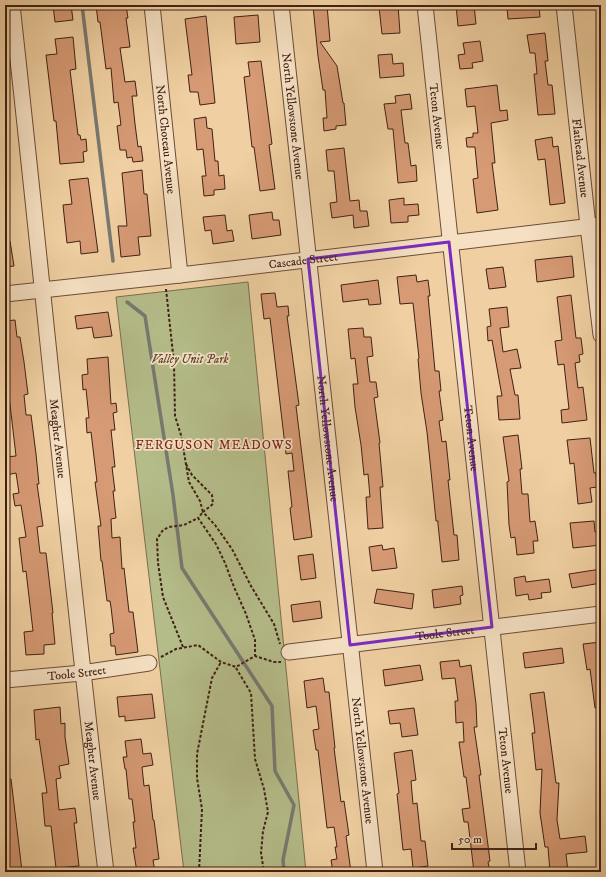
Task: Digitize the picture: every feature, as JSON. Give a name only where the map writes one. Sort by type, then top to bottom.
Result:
[{"type":"street","name":"Meagher Avenue","points":[[12,5],[82,673],[106,872]]},
{"type":"street","name":"North Choteau Avenue","points":[[152,5],[180,275]]},
{"type":"street","name":"North Yellowstone Avenue","points":[[281,5],[375,872]]},
{"type":"street","name":"Teton Avenue","points":[[424,5],[518,872]]},
{"type":"street","name":"Flathead Avenue","points":[[564,5],[594,225],[601,335]]},
{"type":"street","name":"Cascade Street","points":[[5,294],[180,275],[594,225]]},
{"type":"street","name":"Toole Street","points":[[285,648],[350,645],[601,614]]},
{"type":"street","name":"Toole Street","points":[[5,680],[82,673],[149,663]]},
{"type":"path","points":[[166,290],[174,363],[175,416],[181,435],[189,482],[200,501],[204,512],[216,525],[232,549],[251,586],[274,624],[285,648]]},
{"type":"path","points":[[183,647],[163,597],[158,563],[157,539],[163,530],[169,527],[184,525],[198,518],[213,504],[212,495],[192,475],[185,463]]},
{"type":"path","points":[[198,518],[216,544],[246,614],[255,640],[255,656]]},
{"type":"path","points":[[149,663],[176,649],[198,645],[221,662],[236,667],[240,673],[250,693],[255,759],[264,789],[268,812],[263,830],[261,853],[264,872]]},
{"type":"path","points":[[236,667],[247,660]]},
{"type":"path","points":[[199,872],[202,809],[197,778],[197,754],[212,678],[221,662]]},
{"type":"highlighted area","points":[[449,242],[492,627],[350,645],[308,259]]},
{"type":"green space","name":"Valley Unit Park","points":[[248,282],[306,872],[184,872],[116,297]]},
{"type":"building","points":[[53,5],[71,5],[73,20],[55,22]]},
{"type":"building","points":[[96,5],[126,5],[128,18],[126,18],[130,47],[120,48],[125,82],[135,81],[137,96],[132,96],[138,147],[141,146],[143,161],[133,162],[132,157],[127,158],[126,150],[120,150],[117,126],[121,125],[118,102],[114,103],[111,68],[106,69],[100,22],[98,22]]},
{"type":"building","points":[[327,5],[330,41],[320,42],[337,66],[344,103],[346,125],[336,126],[336,129],[324,131],[323,118],[327,118],[325,90],[323,90],[318,56],[313,6]]},
{"type":"building","points":[[385,5],[398,5],[400,33],[382,34],[379,7],[385,7]]},
{"type":"building","points":[[456,5],[474,5],[476,24],[458,26]]},
{"type":"building","points":[[522,5],[539,5],[540,17],[508,19],[507,8],[523,6]]},
{"type":"building","points":[[258,15],[260,42],[236,44],[234,17]]},
{"type":"building","points":[[206,16],[215,103],[200,105],[198,92],[190,92],[188,75],[192,75],[185,19]]},
{"type":"building","points":[[545,33],[548,61],[545,61],[548,85],[552,85],[555,114],[538,115],[534,74],[537,74],[535,53],[530,53],[527,35]]},
{"type":"building","points":[[73,37],[76,69],[70,70],[78,135],[80,135],[81,140],[86,139],[87,151],[83,152],[84,162],[60,164],[56,121],[54,121],[46,55],[57,54],[55,39]]},
{"type":"building","points":[[480,41],[483,61],[472,63],[473,68],[460,69],[458,55],[465,54],[463,43]]},
{"type":"building","points":[[392,54],[393,64],[403,63],[404,76],[380,78],[378,55]]},
{"type":"building","points":[[261,61],[272,144],[269,145],[275,189],[260,191],[254,147],[252,147],[244,77],[250,76],[248,62]]},
{"type":"building","points":[[497,85],[500,111],[507,110],[508,120],[491,123],[495,163],[492,163],[498,210],[477,213],[473,179],[478,178],[475,147],[467,147],[466,138],[473,137],[473,133],[478,133],[475,106],[467,107],[465,89]]},
{"type":"building","points":[[410,94],[412,109],[401,110],[405,143],[408,143],[411,166],[416,165],[417,181],[398,183],[393,129],[388,129],[384,104],[396,103],[395,96]]},
{"type":"building","points":[[206,117],[207,128],[212,129],[215,161],[218,161],[219,176],[224,175],[225,189],[214,190],[214,195],[204,196],[202,176],[206,176],[203,149],[197,150],[194,119]]},
{"type":"building","points":[[552,137],[553,147],[558,146],[565,203],[550,205],[545,159],[538,160],[535,140]]},
{"type":"building","points":[[344,148],[350,201],[359,200],[360,211],[367,211],[369,226],[354,228],[353,215],[332,218],[330,203],[337,202],[334,171],[328,171],[326,150]]},
{"type":"building","points":[[142,170],[144,194],[147,194],[151,236],[138,237],[140,255],[121,257],[118,226],[127,226],[122,173]]},
{"type":"building","points":[[88,178],[98,252],[81,254],[80,241],[67,243],[63,205],[72,204],[69,180]]},
{"type":"building","points":[[404,198],[404,205],[418,204],[419,215],[408,216],[408,222],[391,223],[389,200]]},
{"type":"building","points":[[272,212],[273,220],[279,220],[281,235],[252,239],[249,215]]},
{"type":"building","points":[[225,215],[227,231],[232,230],[234,241],[213,244],[211,230],[205,231],[203,217]]},
{"type":"building","points":[[10,241],[14,266],[5,267],[5,242]]},
{"type":"building","points":[[572,256],[574,277],[537,282],[535,260]]},
{"type":"building","points":[[503,267],[506,287],[489,289],[486,269]]},
{"type":"building","points":[[416,275],[417,282],[428,280],[430,296],[428,296],[435,371],[439,371],[441,391],[439,391],[443,420],[439,421],[442,442],[446,441],[450,480],[448,480],[454,535],[457,535],[459,560],[442,562],[421,393],[413,303],[400,304],[397,277]]},
{"type":"building","points":[[378,280],[381,304],[369,305],[368,299],[343,302],[341,285]]},
{"type":"building","points":[[275,293],[277,307],[288,306],[289,316],[287,316],[299,405],[296,406],[312,537],[294,540],[290,508],[292,507],[288,471],[294,471],[292,453],[286,454],[270,318],[264,319],[261,294]]},
{"type":"building","points":[[571,295],[576,338],[581,338],[583,354],[579,355],[580,362],[575,363],[578,388],[583,387],[587,420],[562,423],[561,410],[569,409],[564,364],[558,365],[555,341],[562,340],[557,297]]},
{"type":"building","points":[[507,307],[509,327],[500,328],[503,352],[517,349],[521,368],[510,369],[515,395],[518,395],[520,419],[499,420],[497,396],[502,396],[492,340],[488,341],[487,327],[491,326],[489,309]]},
{"type":"building","points":[[108,312],[112,336],[94,338],[92,327],[77,329],[75,316]]},
{"type":"building","points":[[15,320],[17,337],[20,337],[28,394],[24,395],[26,415],[31,415],[36,454],[39,484],[37,484],[43,526],[37,527],[40,553],[46,553],[53,613],[55,644],[44,645],[44,654],[26,655],[24,632],[33,631],[26,571],[23,572],[19,538],[26,537],[21,505],[15,506],[13,494],[19,493],[16,473],[6,475],[5,457],[16,456],[9,396],[5,397],[5,321]]},
{"type":"building","points":[[363,328],[364,337],[371,337],[373,356],[367,357],[370,382],[376,382],[378,397],[374,398],[380,443],[383,487],[380,487],[383,528],[368,529],[366,497],[370,497],[368,474],[364,475],[353,384],[358,384],[355,358],[351,359],[348,329]]},
{"type":"building","points":[[108,357],[111,404],[116,403],[117,412],[113,413],[115,430],[111,430],[115,467],[112,467],[116,518],[111,519],[112,538],[120,537],[122,569],[124,568],[129,612],[133,612],[138,652],[116,655],[115,646],[111,646],[110,634],[114,633],[110,601],[107,601],[101,561],[98,526],[101,526],[95,482],[97,482],[91,432],[87,433],[86,418],[89,418],[86,389],[83,390],[82,375],[88,374],[87,359]]},
{"type":"building","points":[[518,435],[522,469],[520,469],[522,494],[528,494],[530,522],[535,521],[538,541],[533,541],[534,553],[517,555],[515,537],[511,538],[509,525],[507,482],[509,481],[503,437]]},
{"type":"building","points":[[590,438],[597,487],[590,488],[592,502],[578,504],[574,463],[570,464],[567,440]]},
{"type":"building","points":[[594,521],[595,532],[600,532],[601,545],[573,548],[570,523]]},
{"type":"building","points":[[382,545],[383,550],[394,548],[397,568],[372,571],[369,547]]},
{"type":"building","points":[[313,554],[316,578],[301,580],[298,556]]},
{"type":"building","points":[[601,569],[601,583],[572,588],[569,574]]},
{"type":"building","points":[[525,576],[526,582],[549,579],[551,592],[541,593],[542,598],[529,600],[528,594],[516,596],[514,578]]},
{"type":"building","points":[[462,586],[463,595],[460,596],[461,604],[434,608],[432,590]]},
{"type":"building","points":[[377,589],[414,594],[412,609],[374,603]]},
{"type":"building","points":[[320,601],[322,618],[293,622],[291,605]]},
{"type":"building","points":[[601,642],[601,708],[595,708],[590,669],[587,670],[583,644]]},
{"type":"building","points":[[562,648],[564,663],[525,668],[523,653]]},
{"type":"building","points":[[459,660],[460,667],[471,665],[476,704],[477,727],[474,727],[481,775],[479,775],[490,861],[488,862],[490,872],[474,872],[468,822],[464,822],[462,809],[470,808],[459,742],[464,742],[463,722],[456,723],[455,701],[458,701],[455,678],[442,679],[440,662]]},
{"type":"building","points":[[420,665],[423,680],[385,686],[383,670]]},
{"type":"building","points":[[323,678],[325,692],[329,692],[341,802],[344,801],[349,835],[346,836],[351,872],[333,872],[331,860],[337,859],[335,847],[337,847],[334,827],[327,828],[318,750],[316,750],[313,730],[319,729],[316,706],[307,708],[304,681]]},
{"type":"building","points":[[544,692],[556,783],[559,783],[557,820],[560,839],[585,836],[587,852],[566,854],[568,872],[550,872],[548,847],[545,847],[540,813],[542,769],[536,770],[532,733],[535,733],[530,694]]},
{"type":"building","points":[[152,694],[155,718],[125,721],[125,716],[119,717],[117,697]]},
{"type":"building","points":[[60,707],[61,724],[65,723],[65,737],[69,764],[59,766],[61,778],[56,779],[59,810],[75,808],[77,823],[74,823],[79,866],[56,868],[51,826],[45,826],[42,793],[47,793],[39,739],[36,740],[34,710]]},
{"type":"building","points":[[414,708],[418,735],[402,737],[400,723],[390,724],[388,711]]},
{"type":"building","points":[[141,739],[143,754],[151,753],[153,765],[142,767],[144,786],[149,785],[159,859],[153,860],[155,872],[137,872],[133,848],[136,848],[133,822],[135,822],[132,799],[129,799],[126,769],[123,757],[127,757],[125,741]]},
{"type":"building","points":[[412,750],[416,780],[411,781],[413,804],[417,803],[421,841],[425,841],[428,866],[413,868],[411,849],[403,850],[397,794],[399,793],[394,753]]},
{"type":"building","points":[[11,779],[22,871],[9,872],[8,861],[5,861],[5,780]]},
{"type":"waterway","points":[[82,5],[113,261]]},
{"type":"waterway","points":[[127,302],[145,316],[173,495],[182,568],[272,706],[275,771],[294,805],[283,860],[284,872]]},
{"type":"district","name":"FERGUSON MEADOWS","points":[[214,445]]}]
